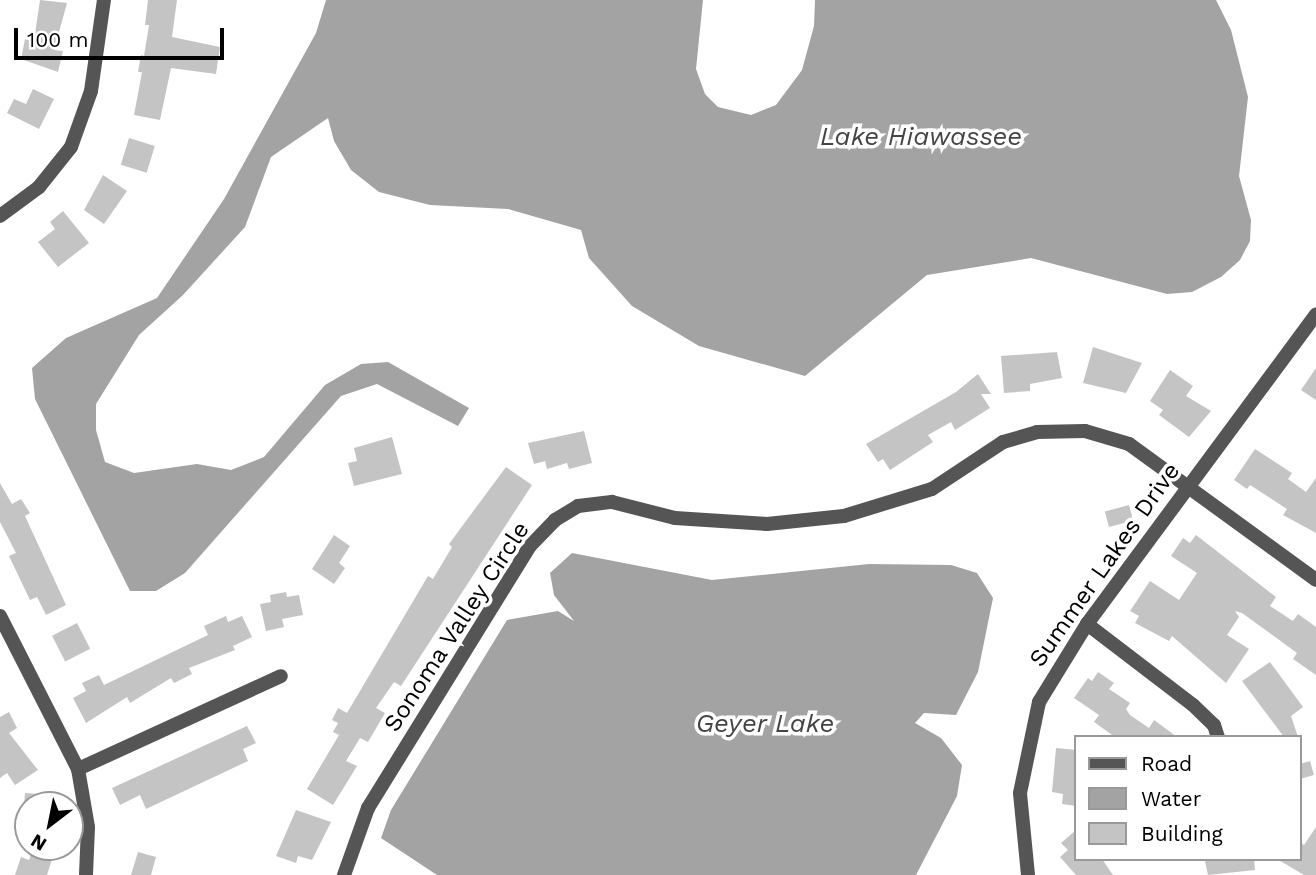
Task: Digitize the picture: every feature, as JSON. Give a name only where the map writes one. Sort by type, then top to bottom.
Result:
[{"type":"street","points":[[0,216],[38,187],[71,147],[91,92],[104,0]]},
{"type":"street","name":"Summer Lakes Drive","points":[[1028,875],[1020,793],[1027,741],[1044,693],[1087,624],[1316,316]]},
{"type":"street","name":"Sonoma Valley Circle","points":[[344,875],[368,808],[530,546],[555,520],[578,506],[612,502],[675,518],[767,524],[844,516],[932,489],[1003,442],[1037,432],[1085,431],[1129,443],[1189,484],[1316,580]]},
{"type":"street","points":[[0,616],[78,769],[88,827],[86,875]]},
{"type":"street","points":[[1087,624],[1193,705],[1214,725],[1217,735]]},
{"type":"street","points":[[78,769],[281,676]]},
{"type":"water","name":"Lake Hiawassee","points":[[326,0],[703,0],[696,69],[705,94],[718,107],[751,115],[776,105],[802,70],[814,26],[815,0],[1216,0],[1231,30],[1248,97],[1239,176],[1251,220],[1250,241],[1240,260],[1221,277],[1192,292],[1167,294],[1031,258],[927,275],[805,376],[699,346],[632,306],[589,258],[581,230],[508,209],[430,205],[379,192],[351,170],[334,141],[328,118],[271,157],[245,227],[183,295],[139,335],[96,404],[96,430],[105,462],[134,473],[197,464],[231,470],[264,457],[325,385],[361,364],[388,362],[469,408],[458,426],[377,384],[341,396],[185,573],[156,591],[130,591],[35,399],[32,368],[66,338],[157,298],[224,199],[316,33]]},
{"type":"water","name":"Geyer Lake","points":[[572,553],[712,580],[869,564],[951,565],[977,573],[993,598],[978,672],[956,715],[924,713],[915,723],[941,738],[962,765],[957,796],[916,875],[437,875],[381,838],[391,810],[507,620],[558,611],[574,621],[554,595],[550,573]]},
{"type":"building","points":[[40,0],[67,3],[54,50],[63,51],[58,72],[21,59],[25,39],[34,41]]},
{"type":"building","points":[[148,0],[177,0],[172,37],[220,47],[216,74],[171,68],[160,120],[134,115],[142,72],[138,72],[141,55],[144,56],[149,25],[145,25]]},
{"type":"building","points":[[33,89],[54,99],[39,129],[7,113],[14,99],[26,104]]},
{"type":"building","points":[[129,138],[155,146],[147,173],[121,165]]},
{"type":"building","points":[[103,175],[127,191],[104,224],[84,210]]},
{"type":"building","points":[[63,211],[89,243],[58,267],[38,242],[55,229],[50,222]]},
{"type":"building","points":[[1093,347],[1142,363],[1126,393],[1083,383]]},
{"type":"building","points":[[1057,352],[1062,378],[1030,384],[1030,391],[1004,393],[1001,356]]},
{"type":"building","points":[[1316,368],[1316,400],[1301,390]]},
{"type":"building","points":[[1170,370],[1193,386],[1186,396],[1211,411],[1189,437],[1159,415],[1163,410],[1150,401]]},
{"type":"building","points":[[978,374],[991,394],[981,394],[990,408],[955,430],[951,422],[928,435],[933,442],[890,470],[883,459],[878,462],[866,444],[956,392]]},
{"type":"building","points":[[584,431],[592,463],[569,469],[567,463],[547,469],[545,461],[534,464],[528,443]]},
{"type":"building","points":[[392,437],[402,474],[354,486],[348,463],[357,461],[354,448]]},
{"type":"building","points":[[1255,449],[1292,473],[1288,479],[1306,492],[1316,478],[1316,533],[1283,515],[1287,509],[1250,485],[1247,489],[1234,480]]},
{"type":"building","points":[[506,467],[532,485],[401,686],[394,682],[376,708],[385,713],[368,742],[360,738],[346,761],[357,766],[333,805],[307,789],[339,735],[333,732],[338,723],[332,720],[338,708],[347,713],[428,576],[433,579],[452,547],[449,544]]},
{"type":"building","points":[[0,483],[12,504],[21,499],[30,513],[25,516],[66,605],[46,615],[37,597],[30,600],[9,556],[16,553],[0,522]]},
{"type":"building","points":[[1129,505],[1133,520],[1109,527],[1105,511]]},
{"type":"building","points":[[334,535],[350,546],[339,563],[345,568],[334,584],[312,569]]},
{"type":"building","points":[[1196,535],[1276,597],[1270,606],[1293,621],[1298,614],[1316,627],[1316,675],[1293,659],[1297,653],[1242,613],[1235,611],[1239,617],[1227,635],[1249,649],[1226,683],[1172,636],[1169,641],[1135,623],[1139,616],[1130,611],[1150,581],[1179,600],[1197,573],[1171,556],[1183,538],[1190,543]]},
{"type":"building","points":[[286,592],[287,597],[299,595],[303,615],[282,619],[284,627],[266,631],[260,604],[271,602],[270,595]]},
{"type":"building","points":[[226,616],[228,622],[242,616],[252,637],[233,646],[235,650],[189,668],[192,674],[174,683],[171,678],[130,703],[127,697],[86,723],[73,698],[86,691],[82,683],[99,675],[104,685],[208,635],[204,626]]},
{"type":"building","points":[[77,623],[90,649],[65,662],[52,636]]},
{"type":"building","points":[[1270,662],[1303,707],[1291,716],[1297,735],[1282,735],[1242,681]]},
{"type":"building","points":[[1098,672],[1114,683],[1109,689],[1130,703],[1126,709],[1130,715],[1149,728],[1154,720],[1174,735],[1112,735],[1094,722],[1099,715],[1074,698],[1088,678],[1092,681]]},
{"type":"building","points":[[9,712],[17,728],[9,733],[38,770],[15,785],[7,773],[0,778],[0,717]]},
{"type":"building","points":[[247,726],[256,743],[243,749],[248,761],[146,809],[140,795],[120,805],[112,788]]},
{"type":"building","points":[[1056,748],[1074,750],[1074,806],[1062,804],[1063,794],[1052,792]]},
{"type":"building","points":[[1310,761],[1314,775],[1302,778],[1302,763]]},
{"type":"building","points":[[296,810],[331,822],[312,860],[298,856],[296,863],[276,856]]},
{"type":"building","points":[[1316,827],[1316,875],[1304,875],[1280,861],[1302,861],[1302,844],[1304,845]]},
{"type":"building","points":[[1074,832],[1074,861],[1103,861],[1113,875],[1076,875],[1060,857],[1068,850],[1061,843]]},
{"type":"building","points":[[138,852],[156,857],[151,875],[131,875]]},
{"type":"building","points":[[20,861],[51,861],[47,875],[15,875]]},
{"type":"building","points":[[1205,861],[1254,861],[1255,870],[1208,875]]}]
